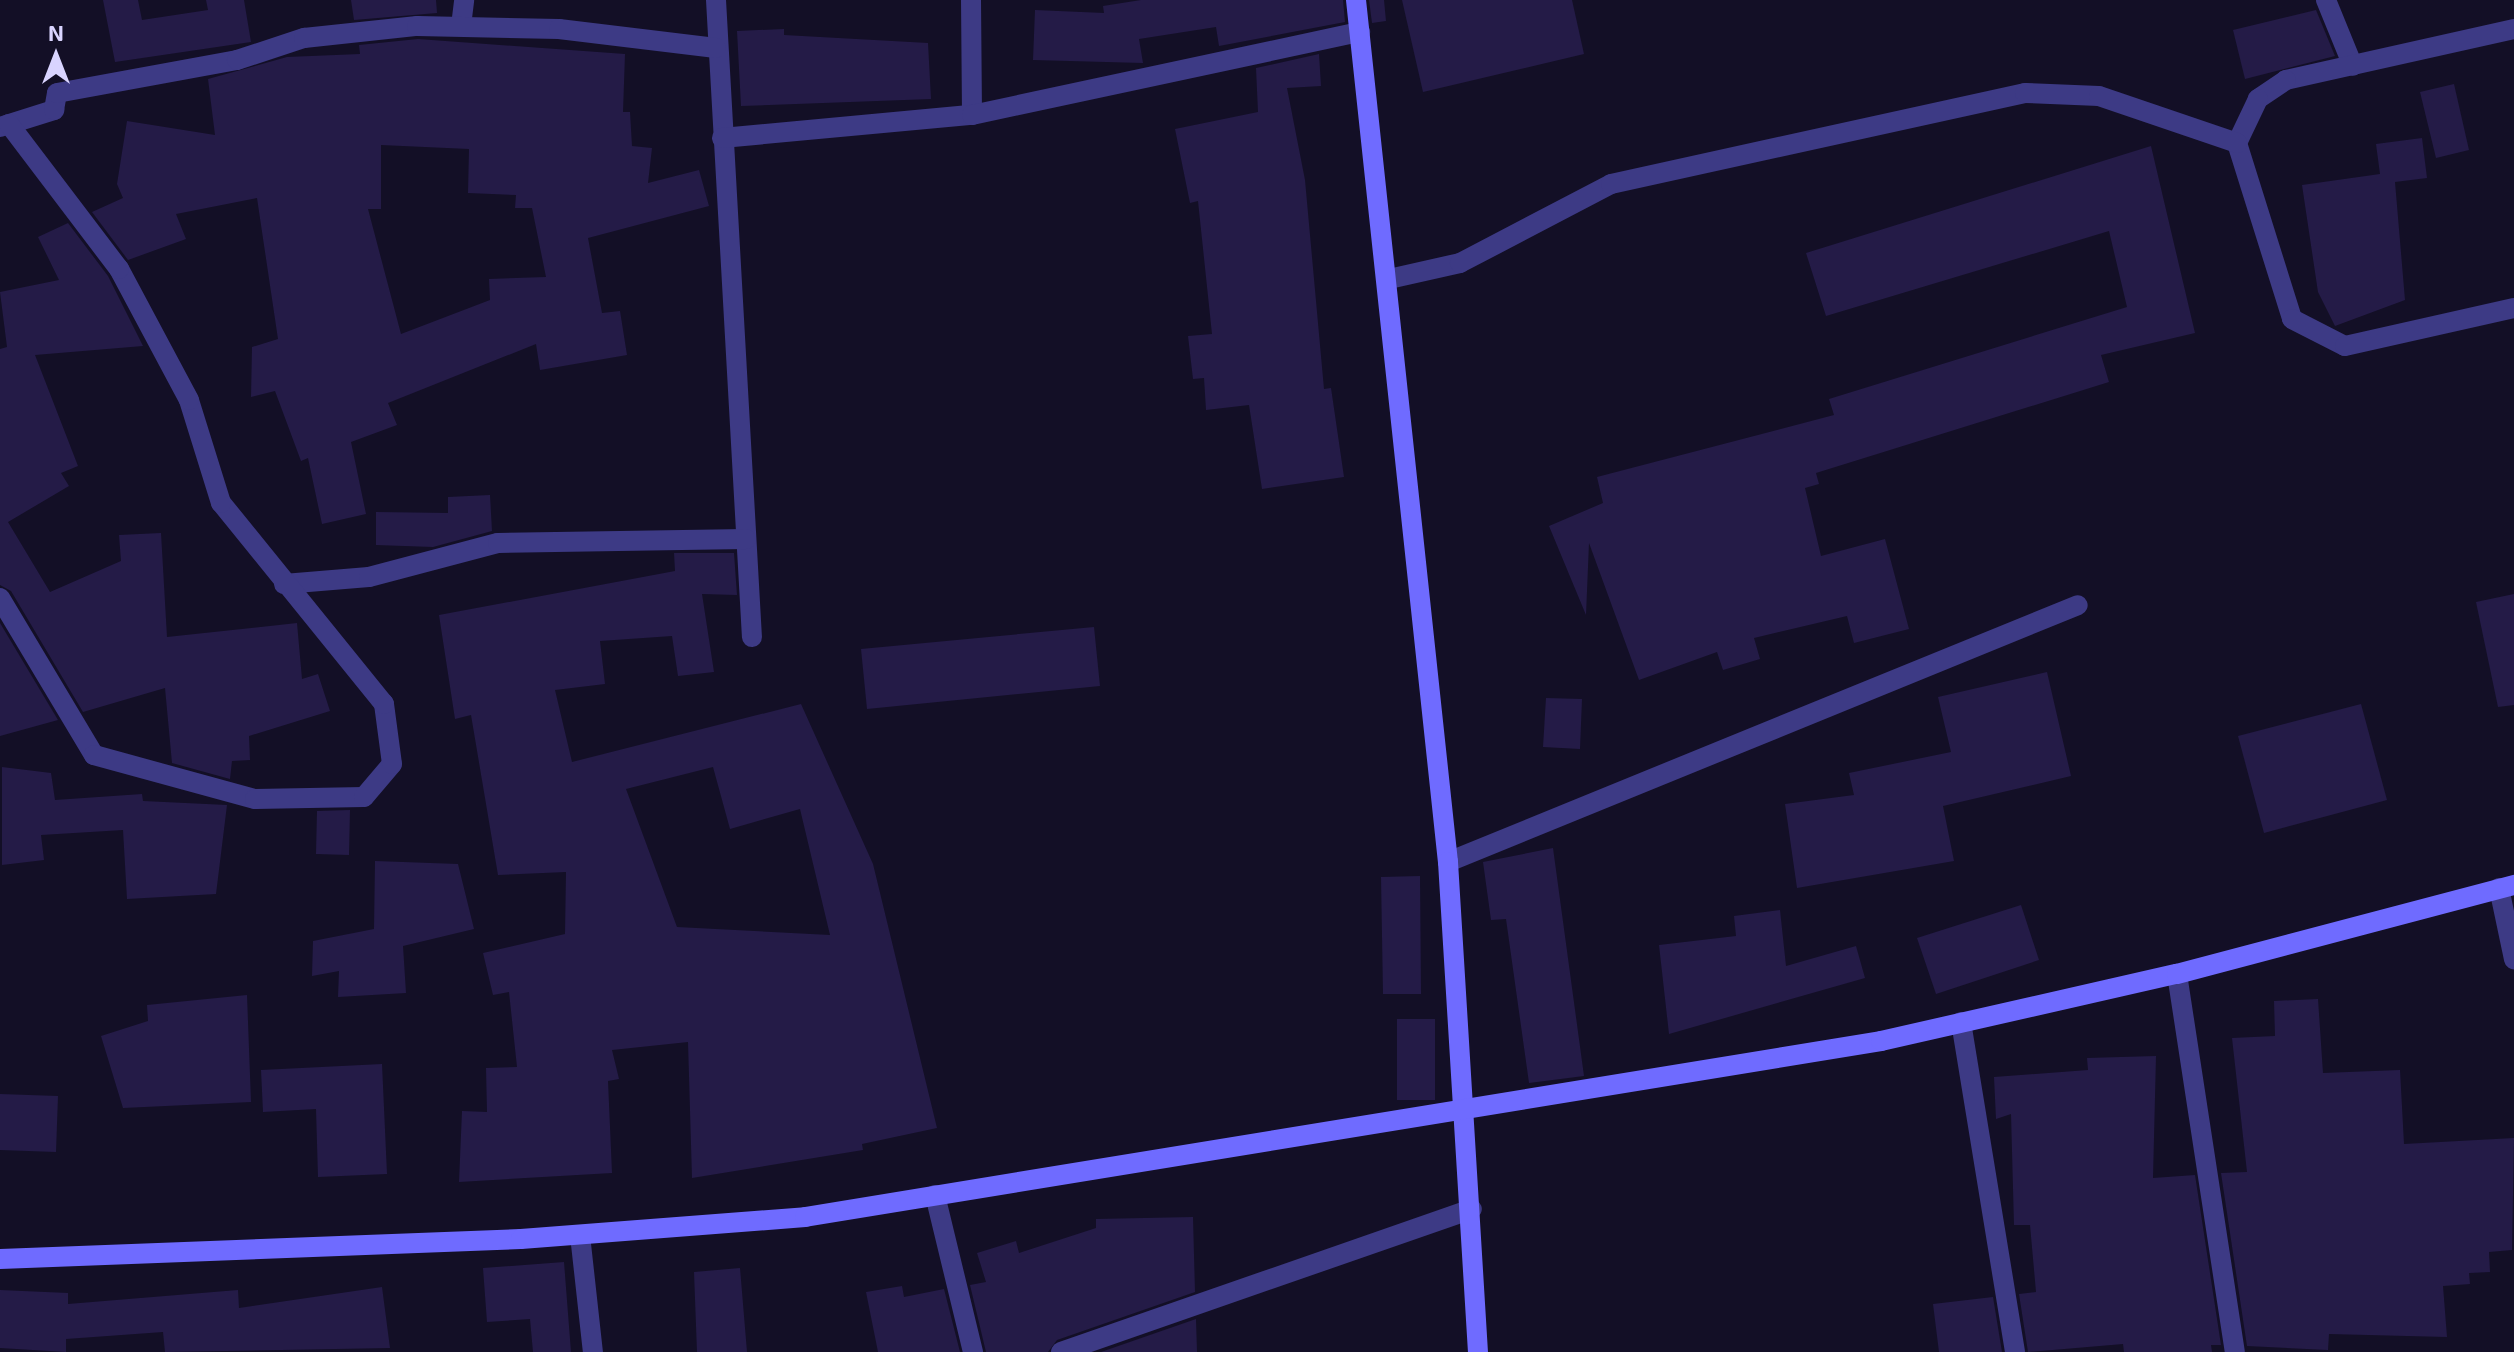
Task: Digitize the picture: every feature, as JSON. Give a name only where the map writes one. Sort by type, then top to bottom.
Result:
[{"type":"street","points":[[461,26],[464,0]]},
{"type":"street","points":[[716,0],[716,48],[752,637]]},
{"type":"street","points":[[971,0],[972,115]]},
{"type":"street","points":[[1356,0],[1389,279],[1448,862],[1467,1108],[1478,1352]]},
{"type":"street","points":[[2326,0],[2353,66]]},
{"type":"street","points":[[0,598],[94,755],[255,799],[364,797],[392,764],[384,704],[221,503],[189,400],[119,269],[5,126],[54,110],[57,93],[237,60],[304,38],[461,26],[559,29],[716,48]]},
{"type":"street","points":[[2514,29],[2286,80],[2258,99],[2237,143],[2292,319],[2345,346],[2514,308]]},
{"type":"street","points":[[722,138],[972,115],[1360,32]]},
{"type":"street","points":[[1389,279],[1460,263],[1611,184],[2025,93],[2099,96],[2237,143]]},
{"type":"street","points":[[284,584],[369,577],[498,543],[746,539]]},
{"type":"street","points":[[1448,862],[2078,605]]},
{"type":"street","points":[[0,1259],[580,1235],[805,1217],[1467,1108],[1961,1022],[2177,974],[2507,887],[2514,959]]},
{"type":"street","points":[[2177,974],[2235,1352]]},
{"type":"street","points":[[1961,1022],[2015,1352]]},
{"type":"street","points":[[935,1195],[973,1352]]},
{"type":"street","points":[[1061,1352],[1472,1209]]},
{"type":"street","points":[[580,1235],[593,1352]]},
{"type":"building","points":[[103,0],[138,0],[142,20],[208,10],[206,0],[244,0],[251,42],[115,62]]},
{"type":"building","points":[[351,0],[436,0],[437,13],[354,20]]},
{"type":"building","points":[[1141,0],[1343,0],[1345,22],[1219,46],[1216,27],[1139,39],[1143,63],[1033,60],[1035,10],[1104,13],[1103,6]]},
{"type":"building","points":[[1369,0],[1384,0],[1386,21],[1372,23]]},
{"type":"building","points":[[1402,0],[1572,0],[1584,54],[1423,92]]},
{"type":"building","points":[[2316,10],[2335,56],[2245,79],[2233,30]]},
{"type":"building","points":[[784,29],[784,35],[928,43],[931,99],[741,106],[737,31]]},
{"type":"building","points":[[418,39],[625,54],[623,112],[630,112],[632,146],[652,148],[648,183],[699,170],[709,206],[588,238],[602,313],[620,311],[627,355],[540,370],[536,344],[388,403],[397,425],[351,442],[366,514],[322,524],[308,458],[301,461],[275,391],[251,397],[252,347],[278,339],[257,198],[176,214],[186,239],[128,260],[92,212],[123,198],[117,184],[127,121],[215,135],[208,79],[287,57],[360,54],[359,45]],"holes":[[[381,145],[469,149],[468,193],[516,195],[515,208],[532,208],[546,277],[489,279],[490,300],[401,334],[368,209],[381,209]]]},
{"type":"building","points":[[1319,54],[1321,86],[1287,88],[1305,180],[1324,389],[1331,388],[1344,477],[1262,489],[1249,405],[1206,410],[1204,378],[1193,379],[1188,336],[1212,334],[1198,201],[1190,203],[1175,129],[1258,112],[1256,68]]},
{"type":"building","points":[[2454,84],[2469,150],[2436,158],[2420,92]]},
{"type":"building","points":[[2422,138],[2427,178],[2395,182],[2405,300],[2335,326],[2318,292],[2302,185],[2380,174],[2376,144]]},
{"type":"building","points":[[2151,146],[2195,333],[2101,355],[2109,382],[1816,473],[1819,484],[1805,488],[1821,556],[1885,539],[1909,629],[1854,643],[1847,616],[1754,638],[1760,659],[1723,670],[1717,652],[1639,680],[1589,543],[1586,615],[1549,526],[1603,503],[1597,477],[1834,415],[1829,399],[2127,307],[2109,231],[1826,316],[1806,253]]},
{"type":"building","points":[[68,223],[108,276],[143,346],[35,355],[78,466],[61,473],[69,486],[8,522],[50,592],[121,561],[119,535],[161,533],[167,637],[297,623],[302,679],[318,674],[330,711],[249,736],[250,760],[232,761],[230,779],[172,763],[165,688],[83,712],[11,591],[0,585],[0,349],[7,347],[0,292],[59,280],[38,237]]},
{"type":"building","points":[[490,495],[492,531],[433,547],[376,545],[376,512],[448,513],[448,497]]},
{"type":"building","points":[[674,553],[734,553],[737,595],[702,594],[714,672],[678,676],[672,636],[600,641],[605,684],[555,690],[572,762],[801,704],[873,864],[937,1128],[862,1144],[863,1150],[692,1178],[688,1042],[612,1050],[619,1079],[608,1081],[612,1173],[459,1182],[462,1111],[487,1112],[486,1068],[517,1067],[509,992],[493,995],[483,953],[565,934],[566,872],[498,875],[471,715],[455,719],[439,615],[675,571]],"holes":[[[713,767],[730,829],[800,809],[830,935],[677,927],[626,789]]]},
{"type":"building","points":[[2514,594],[2514,705],[2498,707],[2476,602]]},
{"type":"building","points":[[0,623],[58,720],[0,736]]},
{"type":"building","points":[[1094,627],[1100,686],[867,709],[861,649]]},
{"type":"building","points":[[2047,672],[2071,776],[1943,806],[1954,861],[1797,888],[1785,804],[1854,795],[1849,773],[1951,752],[1938,697]]},
{"type":"building","points":[[1546,698],[1582,699],[1580,749],[1543,747]]},
{"type":"building","points":[[2361,704],[2387,800],[2264,833],[2238,736]]},
{"type":"building","points":[[2,767],[51,773],[55,800],[142,794],[143,801],[227,805],[216,894],[127,899],[123,830],[41,835],[44,860],[2,865]]},
{"type":"building","points":[[350,810],[349,855],[316,854],[317,811]]},
{"type":"building","points":[[1553,848],[1584,1076],[1529,1083],[1506,919],[1491,920],[1483,862]]},
{"type":"building","points":[[375,861],[458,864],[474,929],[403,946],[406,993],[338,997],[339,971],[312,976],[313,941],[374,929]]},
{"type":"building","points":[[1420,876],[1421,994],[1383,994],[1381,877]]},
{"type":"building","points":[[2021,905],[2039,960],[1936,994],[1917,938]]},
{"type":"building","points":[[1780,910],[1786,966],[1856,946],[1865,978],[1669,1034],[1659,945],[1736,936],[1734,916]]},
{"type":"building","points":[[247,995],[251,1102],[123,1108],[101,1036],[148,1021],[147,1005]]},
{"type":"building","points":[[2318,999],[2323,1073],[2400,1070],[2404,1144],[2514,1138],[2512,1250],[2489,1252],[2490,1272],[2469,1273],[2470,1284],[2443,1286],[2447,1337],[2329,1334],[2328,1350],[2247,1346],[2221,1173],[2247,1172],[2232,1038],[2275,1036],[2274,1001]]},
{"type":"building","points":[[1397,1019],[1435,1019],[1435,1100],[1397,1100]]},
{"type":"building","points":[[2156,1056],[2153,1178],[2195,1175],[2221,1345],[2211,1345],[2212,1352],[2124,1352],[2123,1344],[2028,1352],[2019,1294],[2036,1292],[2030,1225],[2014,1225],[2011,1114],[1996,1119],[1994,1077],[2088,1070],[2087,1058]]},
{"type":"building","points":[[382,1064],[387,1174],[318,1177],[316,1109],[263,1112],[261,1070]]},
{"type":"building","points":[[0,1094],[58,1096],[56,1152],[0,1150]]},
{"type":"building","points":[[1193,1217],[1195,1292],[1057,1340],[1048,1352],[986,1352],[970,1285],[986,1282],[977,1253],[1016,1241],[1019,1253],[1096,1228],[1096,1219]]},
{"type":"building","points":[[564,1262],[571,1352],[533,1352],[530,1319],[487,1322],[483,1268]]},
{"type":"building","points":[[740,1268],[747,1352],[697,1352],[694,1272]]},
{"type":"building","points":[[902,1286],[904,1297],[944,1289],[960,1352],[878,1352],[866,1292]]},
{"type":"building","points":[[382,1287],[390,1348],[165,1352],[163,1332],[66,1339],[66,1352],[0,1348],[0,1290],[68,1293],[68,1304],[238,1290],[239,1308]]},
{"type":"building","points":[[1993,1297],[2002,1352],[1939,1352],[1933,1304]]},
{"type":"building","points":[[1196,1319],[1197,1352],[1101,1352]]}]
